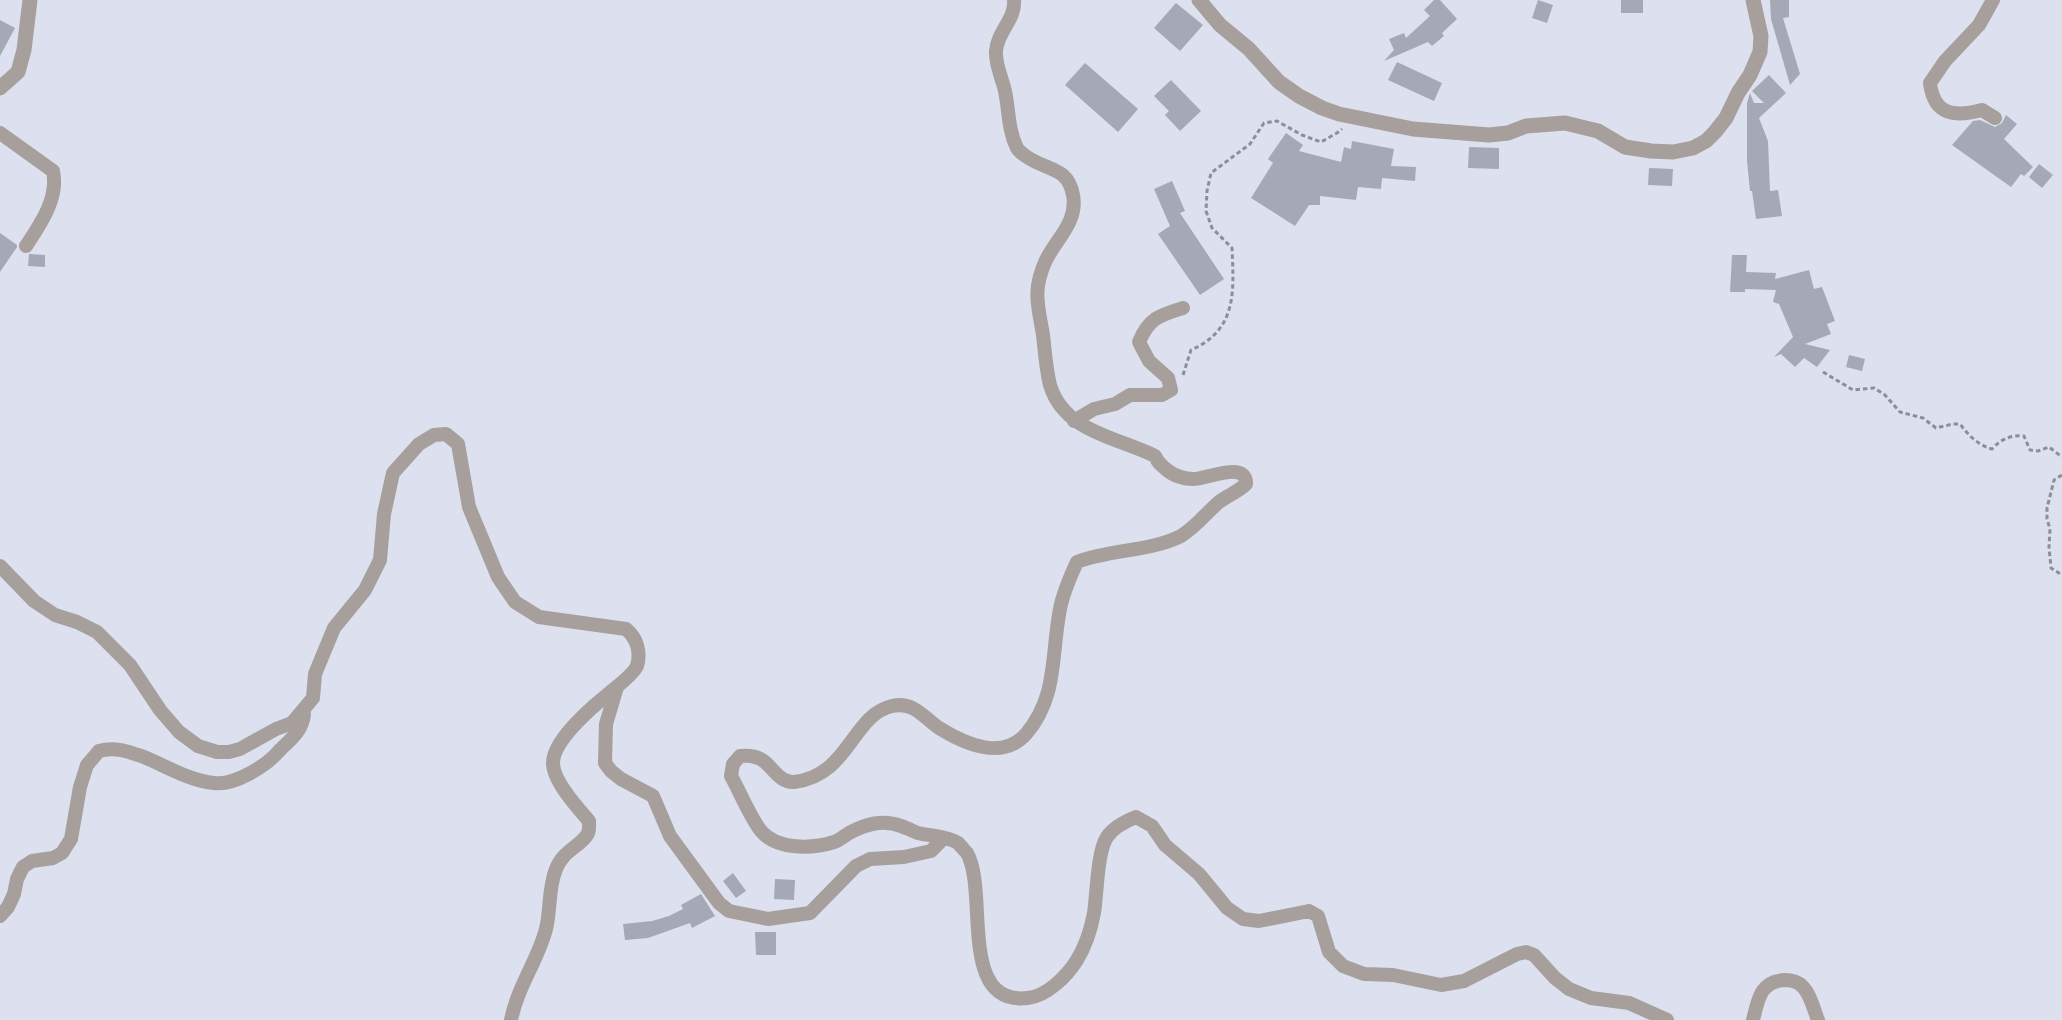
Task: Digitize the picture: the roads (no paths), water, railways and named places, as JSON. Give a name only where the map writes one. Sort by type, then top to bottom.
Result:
[{"type":"street","points":[[0,88],[18,72],[24,50],[30,0]]},
{"type":"street","points":[[1014,0],[1013,15],[1001,35],[996,50],[1012,133],[1018,151],[1037,164],[1065,174],[1074,197],[1071,220],[1047,258],[1039,278],[1036,298],[1051,388],[1060,406],[1074,421],[1155,456],[1158,462],[1172,474],[1191,479],[1234,471],[1246,477],[1246,484],[1210,509],[1196,525],[1180,536],[1131,550],[1091,556],[1077,562],[1060,608],[1045,704],[1035,723],[1019,742],[997,749],[974,747],[937,727],[926,716],[910,707],[893,706],[879,712],[866,724],[842,756],[809,780],[790,782],[774,774],[765,762],[752,755],[740,756],[733,764],[731,776],[761,831],[773,842],[793,846],[823,845],[837,841],[871,824],[881,822],[893,823],[919,833],[958,843],[967,853],[975,877],[978,934],[985,974],[993,989],[1015,1000],[1035,997],[1062,978],[1076,961],[1094,915],[1101,858],[1106,838],[1122,823],[1136,817],[1152,826],[1165,845],[1199,874],[1227,908],[1243,919],[1259,921],[1309,911],[1318,916],[1329,952],[1342,966],[1364,974],[1393,975],[1441,985],[1464,981],[1516,954],[1526,952],[1542,962],[1555,978],[1569,989],[1591,998],[1629,1004],[1667,1020]]},
{"type":"street","points":[[1199,0],[1220,25],[1249,49],[1279,82],[1322,108],[1413,129],[1488,135],[1508,133],[1543,123],[1565,123],[1598,131],[1625,147],[1673,152],[1693,148],[1706,141],[1726,118],[1760,52],[1761,36],[1753,0]]},
{"type":"street","points":[[1993,0],[1979,25],[1945,61],[1930,83],[1936,103],[1945,112],[1955,114],[1983,110],[1995,118]]},
{"type":"street","points":[[0,133],[53,171],[52,195],[48,210],[26,246]]},
{"type":"street","points":[[1074,421],[1094,409],[1115,404],[1130,395],[1162,395],[1171,390],[1168,378],[1149,361],[1139,342],[1145,327],[1158,317],[1183,308]]},
{"type":"street","points":[[0,566],[34,601],[56,615],[97,632],[130,665],[160,710],[179,732],[198,747],[217,752],[229,752],[240,749],[292,723],[313,698],[315,674],[334,628],[365,590],[380,561],[384,514],[393,473],[419,444],[434,435],[446,434],[458,444],[469,507],[498,577],[515,602],[539,617],[626,629],[632,634],[639,647],[636,668],[583,716],[560,743],[553,760],[555,775],[589,821],[589,829],[588,835],[567,852],[556,867],[551,883],[547,927],[510,1020]]},
{"type":"street","points":[[617,687],[606,724],[605,763],[621,779],[653,796],[670,836],[719,903],[729,911],[768,919],[810,913],[856,866],[870,859],[904,857],[931,851],[943,838]]},
{"type":"street","points":[[0,916],[8,907],[23,867],[32,861],[53,858],[62,853],[71,839],[80,787],[87,765],[99,751],[116,749],[134,752],[190,777],[216,784],[242,777],[275,755],[299,730],[304,720],[304,708]]},
{"type":"street","points":[[1753,1020],[1758,999],[1772,982],[1793,980],[1804,987],[1818,1020]]}]
